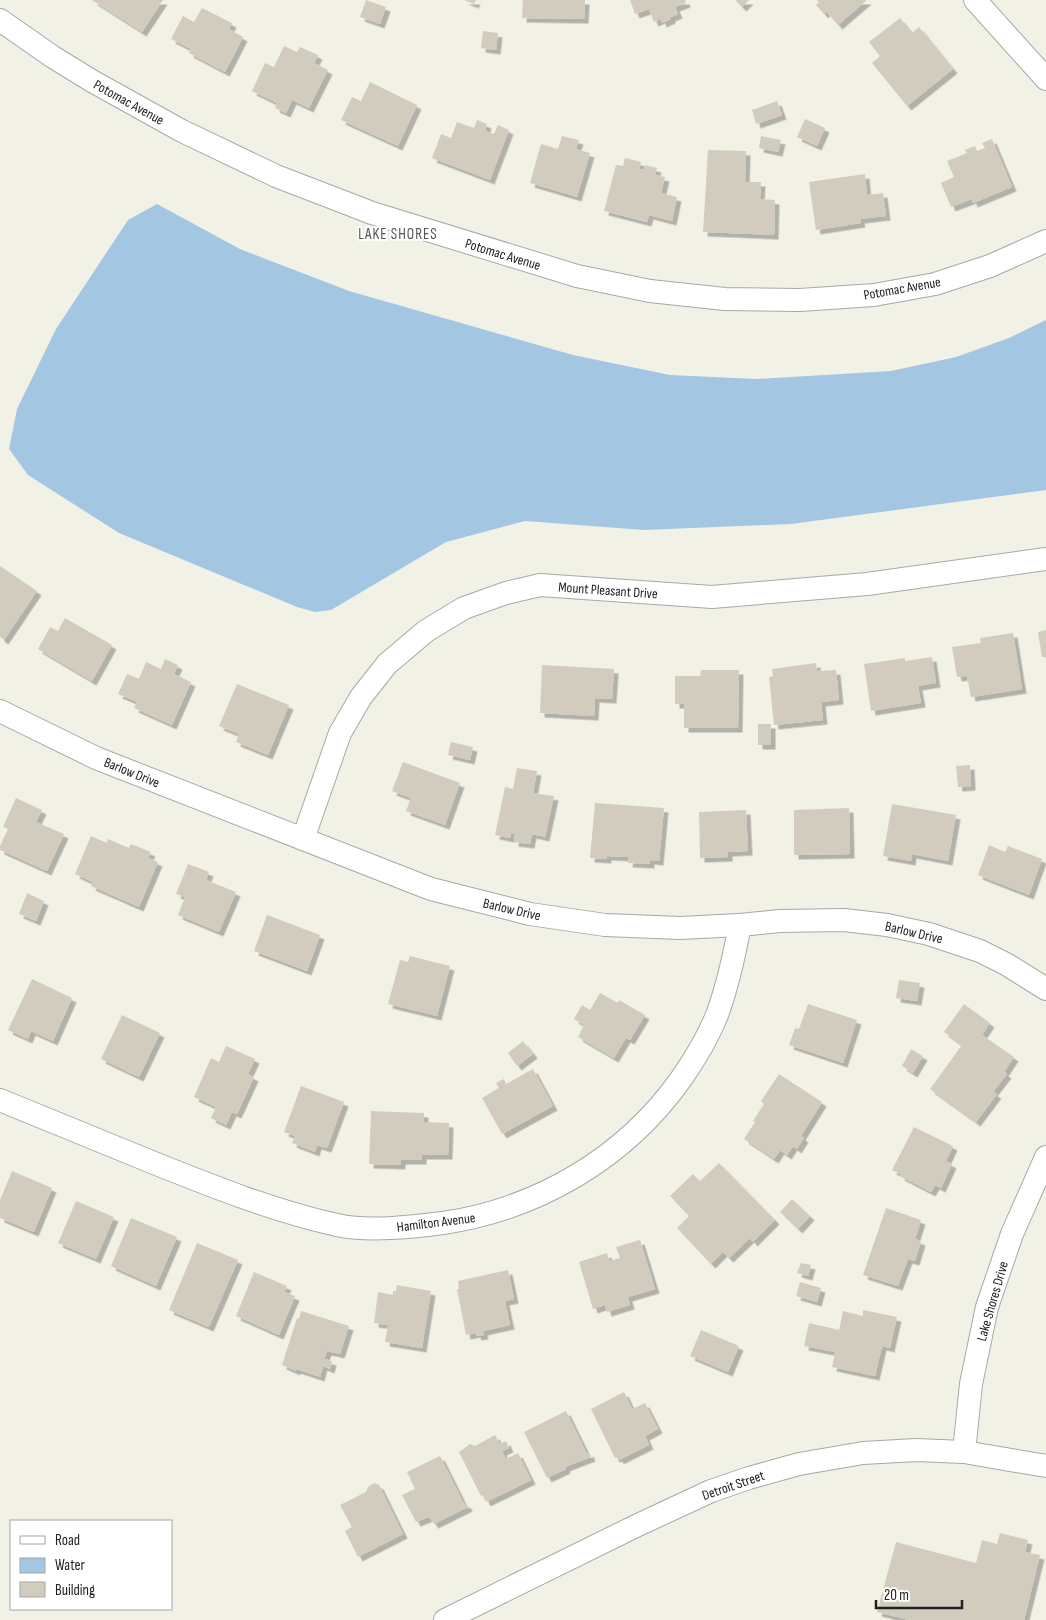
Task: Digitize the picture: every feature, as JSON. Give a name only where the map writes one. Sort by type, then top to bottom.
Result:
[{"type":"street","points":[[975,0],[1046,79]]},
{"type":"street","name":"Potomac Avenue","points":[[0,20],[53,57],[100,85],[182,131],[276,176],[372,213],[577,276],[650,291],[725,299],[800,300],[874,295],[935,284],[990,266],[1046,241]]},
{"type":"street","name":"Mount Pleasant Drive","points":[[303,840],[340,733],[361,697],[387,664],[426,630],[464,608],[506,593],[540,585],[712,597],[867,584],[1046,559]]},
{"type":"street","name":"Barlow Drive","points":[[0,711],[96,758],[430,889],[530,914],[604,925],[680,928],[780,921],[844,920],[887,925],[921,932],[980,950],[1046,988]]},
{"type":"street","name":"Hamilton Avenue","points":[[0,1100],[260,1204],[339,1226],[410,1228],[470,1219],[509,1208],[554,1189],[596,1164],[634,1134],[668,1098],[695,1059],[716,1016],[732,971],[740,925]]},
{"type":"street","name":"Lake Shores Drive","points":[[964,1452],[971,1384],[987,1307],[1012,1234],[1046,1157]]},
{"type":"street","name":"Detroit Street","points":[[445,1620],[646,1521],[712,1491],[799,1464],[863,1453],[916,1450],[964,1452],[1046,1466]]},
{"type":"water","points":[[157,204],[240,249],[349,291],[573,355],[670,375],[757,379],[891,371],[956,357],[1009,338],[1046,320],[1046,490],[791,524],[644,530],[525,521],[446,542],[331,610],[315,612],[297,607],[119,533],[28,475],[9,449],[17,409],[56,329],[128,220]]},
{"type":"building","points":[[92,0],[163,0],[142,32]]},
{"type":"building","points":[[366,0],[386,7],[380,24],[360,17]]},
{"type":"building","points":[[464,0],[476,0],[474,4]]},
{"type":"building","points":[[523,0],[585,0],[584,19],[522,18]]},
{"type":"building","points":[[630,0],[685,0],[686,3],[675,7],[678,14],[662,23],[661,19],[654,22],[649,9],[635,14]]},
{"type":"building","points":[[735,0],[749,0],[742,7]]},
{"type":"building","points":[[817,0],[867,0],[838,25],[826,11],[824,14],[816,5],[819,2]]},
{"type":"building","points":[[202,8],[232,23],[229,29],[243,37],[225,72],[189,53],[191,49],[171,39],[183,16],[194,22]]},
{"type":"building","points":[[900,18],[912,33],[919,27],[953,69],[907,106],[872,63],[880,56],[869,42]]},
{"type":"building","points":[[483,31],[498,33],[496,50],[481,48]]},
{"type":"building","points":[[284,46],[297,52],[300,47],[318,55],[314,63],[328,70],[309,108],[292,100],[286,113],[275,108],[277,103],[252,91],[265,63],[274,67]]},
{"type":"building","points":[[370,82],[417,105],[398,146],[341,120],[352,97],[361,101]]},
{"type":"building","points":[[777,101],[782,115],[756,124],[752,110]]},
{"type":"building","points":[[805,119],[825,128],[817,146],[797,137]]},
{"type":"building","points":[[477,120],[487,124],[485,131],[494,134],[498,125],[509,130],[490,180],[432,158],[441,134],[451,138],[457,122],[474,128]]},
{"type":"building","points":[[562,136],[579,140],[576,149],[590,153],[577,197],[530,183],[541,144],[558,149]]},
{"type":"building","points":[[761,136],[781,140],[778,152],[759,148]]},
{"type":"building","points":[[992,139],[1012,187],[973,203],[972,199],[951,207],[941,183],[954,177],[947,161],[967,153],[965,150],[975,146],[977,151],[985,148],[982,143]]},
{"type":"building","points":[[708,150],[746,151],[745,182],[761,182],[760,199],[775,200],[774,235],[703,232]]},
{"type":"building","points":[[625,158],[641,162],[639,169],[644,170],[645,165],[657,168],[655,175],[665,177],[661,193],[677,197],[672,221],[649,215],[647,222],[604,211],[616,165],[623,166]]},
{"type":"building","points":[[865,174],[867,195],[883,193],[886,216],[860,219],[861,223],[816,230],[809,182]]},
{"type":"building","points":[[0,566],[37,591],[4,640],[0,637]]},
{"type":"building","points":[[65,618],[112,645],[92,681],[38,649],[50,627],[58,631]]},
{"type":"building","points":[[1046,630],[1046,657],[1042,657],[1038,632]]},
{"type":"building","points":[[1013,633],[1022,689],[971,697],[967,676],[957,677],[952,647],[981,643],[980,638]]},
{"type":"building","points":[[932,657],[936,683],[918,686],[921,703],[871,711],[864,664],[905,658],[905,661]]},
{"type":"building","points":[[165,659],[178,665],[174,674],[191,682],[172,725],[134,708],[137,702],[118,694],[127,674],[139,679],[146,662],[161,669]]},
{"type":"building","points":[[816,663],[817,671],[836,670],[839,700],[821,702],[823,720],[774,725],[769,677],[773,676],[772,669]]},
{"type":"building","points":[[542,665],[614,669],[612,699],[595,698],[594,716],[540,713]]},
{"type":"building","points":[[701,670],[739,670],[738,728],[684,728],[684,704],[675,704],[675,676],[700,676]]},
{"type":"building","points":[[237,684],[289,705],[268,755],[236,742],[239,734],[219,726]]},
{"type":"building","points":[[758,724],[771,724],[771,745],[758,745]]},
{"type":"building","points":[[451,742],[473,747],[470,760],[448,755]]},
{"type":"building","points":[[403,762],[460,783],[445,825],[406,811],[411,798],[392,791]]},
{"type":"building","points":[[970,765],[971,786],[958,787],[956,766]]},
{"type":"building","points":[[517,768],[537,771],[533,793],[554,796],[545,837],[532,834],[530,844],[514,842],[515,834],[511,833],[510,838],[495,835],[505,787],[513,789]]},
{"type":"building","points":[[16,798],[42,810],[36,822],[64,834],[47,871],[0,850],[8,829],[3,827]]},
{"type":"building","points":[[595,803],[664,808],[659,861],[650,860],[650,864],[628,863],[629,857],[607,856],[607,859],[590,858]]},
{"type":"building","points":[[892,804],[956,815],[948,861],[912,854],[911,861],[883,856]]},
{"type":"building","points":[[849,808],[850,854],[794,855],[794,810]]},
{"type":"building","points":[[746,810],[748,851],[728,852],[728,857],[700,858],[699,812]]},
{"type":"building","points":[[91,836],[107,843],[108,839],[129,848],[131,844],[151,852],[148,858],[158,862],[139,907],[91,886],[93,882],[75,874]]},
{"type":"building","points":[[989,845],[1005,852],[1008,846],[1042,859],[1029,895],[978,875]]},
{"type":"building","points":[[188,864],[209,872],[206,880],[236,892],[219,932],[178,915],[185,897],[176,894]]},
{"type":"building","points":[[27,893],[44,901],[36,921],[19,914]]},
{"type":"building","points":[[267,915],[320,935],[307,971],[254,951]]},
{"type":"building","points":[[410,956],[450,966],[437,1016],[388,1004],[400,960],[408,962]]},
{"type":"building","points":[[32,979],[72,998],[53,1041],[31,1031],[28,1039],[8,1030]]},
{"type":"building","points":[[899,980],[920,983],[917,1001],[896,998]]},
{"type":"building","points":[[600,993],[618,1003],[619,1000],[645,1015],[630,1040],[626,1038],[614,1058],[578,1037],[584,1025],[574,1019],[582,1005],[590,1010]]},
{"type":"building","points":[[808,1004],[857,1020],[843,1063],[789,1045],[795,1028],[799,1029]]},
{"type":"building","points":[[964,1004],[990,1023],[982,1035],[1014,1057],[1004,1072],[1007,1074],[993,1092],[997,1094],[976,1122],[930,1089],[962,1045],[944,1032]]},
{"type":"building","points":[[122,1015],[160,1033],[139,1077],[101,1059]]},
{"type":"building","points":[[523,1041],[533,1054],[517,1066],[508,1053]]},
{"type":"building","points":[[226,1046],[255,1059],[248,1074],[254,1077],[237,1114],[232,1112],[226,1125],[211,1118],[216,1107],[194,1097],[211,1058],[219,1062]]},
{"type":"building","points":[[911,1049],[923,1056],[913,1073],[902,1066]]},
{"type":"building","points":[[533,1069],[553,1106],[502,1134],[482,1098],[499,1088],[496,1083],[504,1079],[506,1084]]},
{"type":"building","points":[[779,1074],[822,1102],[801,1136],[804,1138],[797,1149],[793,1146],[787,1155],[780,1150],[774,1159],[744,1139],[764,1104],[761,1101]]},
{"type":"building","points":[[301,1086],[344,1102],[327,1148],[317,1145],[315,1152],[292,1143],[295,1136],[284,1132]]},
{"type":"building","points":[[371,1111],[424,1113],[424,1122],[449,1123],[448,1155],[422,1155],[422,1160],[401,1160],[401,1165],[369,1164]]},
{"type":"building","points":[[914,1127],[953,1146],[946,1161],[952,1164],[941,1188],[935,1185],[931,1192],[892,1170]]},
{"type":"building","points":[[719,1163],[775,1220],[753,1242],[750,1238],[729,1258],[723,1252],[711,1264],[677,1228],[689,1216],[670,1196],[693,1174],[700,1181]]},
{"type":"building","points":[[12,1171],[52,1188],[34,1232],[0,1218],[0,1200]]},
{"type":"building","points":[[792,1199],[810,1216],[798,1229],[780,1212]]},
{"type":"building","points":[[76,1201],[114,1217],[96,1259],[58,1243]]},
{"type":"building","points":[[886,1208],[921,1220],[915,1239],[921,1241],[915,1261],[908,1259],[898,1286],[863,1275]]},
{"type":"building","points":[[131,1218],[177,1237],[156,1286],[111,1266]]},
{"type":"building","points":[[640,1240],[655,1289],[628,1297],[630,1305],[607,1312],[605,1305],[593,1309],[579,1262],[607,1253],[609,1261],[620,1258],[616,1247]]},
{"type":"building","points":[[197,1243],[238,1260],[209,1327],[169,1310]]},
{"type":"building","points":[[801,1263],[811,1265],[808,1276],[797,1273]]},
{"type":"building","points":[[508,1270],[514,1299],[505,1301],[510,1325],[483,1331],[484,1335],[477,1336],[476,1333],[466,1335],[457,1289],[459,1289],[458,1281]]},
{"type":"building","points":[[254,1272],[287,1286],[284,1292],[295,1296],[279,1335],[236,1316]]},
{"type":"building","points":[[800,1282],[821,1288],[817,1302],[796,1296]]},
{"type":"building","points":[[397,1285],[431,1291],[422,1348],[385,1342],[388,1325],[374,1323],[378,1292],[393,1295]]},
{"type":"building","points":[[863,1310],[897,1317],[890,1348],[882,1346],[875,1376],[832,1367],[835,1352],[804,1346],[809,1323],[839,1330],[843,1311],[863,1316]]},
{"type":"building","points":[[301,1311],[349,1326],[340,1354],[327,1351],[324,1359],[332,1361],[330,1369],[323,1366],[320,1377],[296,1369],[296,1371],[282,1365]]},
{"type":"building","points":[[701,1330],[739,1346],[728,1372],[690,1356]]},
{"type":"building","points":[[624,1392],[632,1409],[645,1403],[658,1429],[645,1436],[649,1445],[619,1460],[618,1457],[615,1458],[591,1409]]},
{"type":"building","points":[[566,1411],[587,1454],[589,1452],[591,1457],[565,1467],[566,1469],[547,1478],[524,1432]]},
{"type":"building","points":[[495,1435],[500,1444],[506,1441],[509,1448],[502,1451],[506,1459],[518,1453],[531,1480],[486,1502],[483,1495],[481,1496],[459,1452],[470,1444],[475,1446]]},
{"type":"building","points":[[440,1456],[464,1504],[466,1503],[468,1507],[434,1524],[429,1517],[416,1522],[402,1495],[415,1489],[407,1472]]},
{"type":"building","points":[[374,1483],[379,1485],[403,1534],[358,1557],[345,1531],[352,1527],[340,1505],[366,1492],[368,1487]]},
{"type":"building","points":[[1000,1533],[1028,1540],[1025,1552],[1040,1555],[1024,1620],[909,1620],[877,1612],[896,1542],[976,1563],[982,1540],[997,1544]]},
{"type":"district","name":"LAKE SHORES","points":[[398,234]]}]
